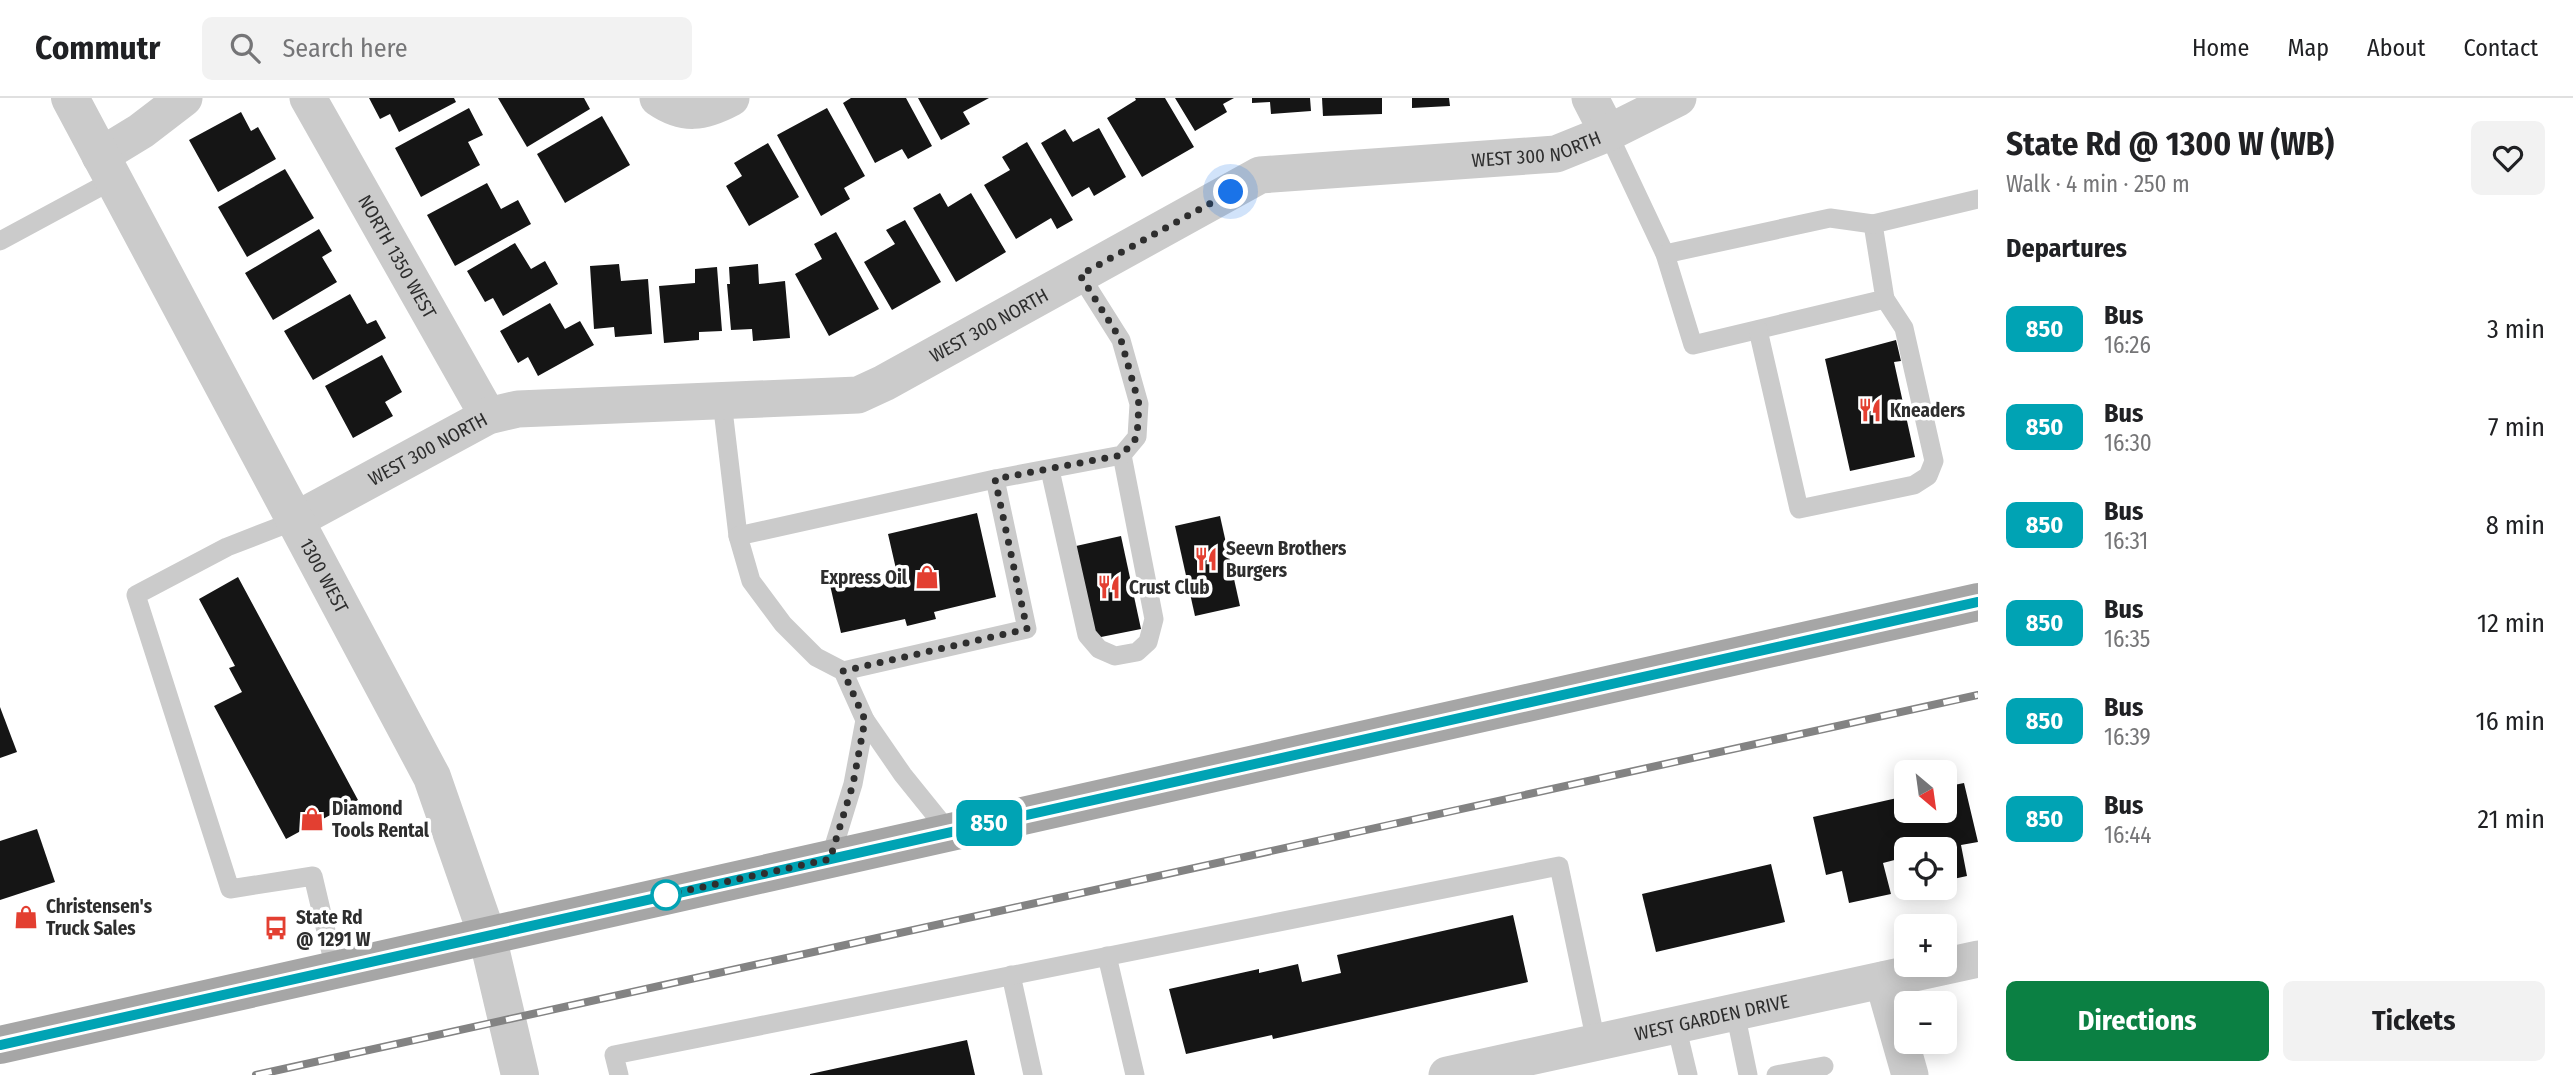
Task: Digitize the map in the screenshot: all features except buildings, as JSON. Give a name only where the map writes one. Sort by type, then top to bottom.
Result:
[{"type":"main road","points":[[0,1045],[1978,602]]},
{"type":"street","name":"1300 WEST","points":[[70,98],[432,777],[487,935],[520,1075]]},
{"type":"street","points":[[107,168],[141,131],[184,98]]},
{"type":"street","name":"NORTH 1350 WEST","points":[[307,98],[488,416]]},
{"type":"street","points":[[673,105],[703,110],[731,98]]},
{"type":"street","points":[[1590,98],[1608,133]]},
{"type":"street","name":"WEST 300 NORTH","points":[[294,522],[488,416],[518,409],[858,395],[1260,175],[1556,154],[1608,133],[1678,98]]},
{"type":"street","name":"WEST GARDEN DRIVE","points":[[1447,1075],[1978,959]]},
{"type":"street","points":[[1882,980],[1910,1075]]},
{"type":"lane","points":[[1608,133],[1665,254],[1693,345],[1885,299]]},
{"type":"lane","points":[[0,241],[107,168]]},
{"type":"lane","points":[[1665,254],[1830,218],[1873,224],[1978,200]]},
{"type":"lane","points":[[1758,330],[1799,509],[1914,485],[1928,477],[1934,461],[1904,328],[1885,299],[1873,224]]},
{"type":"lane","points":[[738,536],[995,479],[1122,455],[1137,437],[1139,404],[1121,340],[1080,275]]},
{"type":"lane","points":[[722,401],[738,536],[751,581],[783,624],[816,657],[843,671],[865,720],[949,832]]},
{"type":"lane","points":[[1050,470],[1087,635],[1099,649],[1115,656],[1137,652],[1148,642],[1154,619],[1122,455]]},
{"type":"lane","points":[[843,671],[1027,629],[995,479]]},
{"type":"lane","points":[[294,522],[228,547],[136,595],[230,889],[313,876],[335,969]]},
{"type":"lane","points":[[830,859],[853,784],[865,720]]},
{"type":"lane","points":[[619,1075],[614,1055],[1559,866],[1596,1042]]},
{"type":"lane","points":[[1107,956],[1135,1075]]},
{"type":"lane","points":[[1012,975],[1033,1075]]},
{"type":"lane","points":[[1735,1012],[1748,1075]]},
{"type":"lane","points":[[1676,1025],[1688,1075]]},
{"type":"lane","points":[[1776,1075],[1824,1066]]},
{"type":"railway","points":[[256,1075],[1978,695]]},
{"type":"bus line","name":"850","points":[[0,1045],[1978,602]]},
{"type":"place","name":"Kneaders","points":[[1870,410]]},
{"type":"place","name":"Seevn Brothers Burgers","points":[[1206,559]]},
{"type":"place","name":"Express Oil","points":[[927,577]]},
{"type":"place","name":"Crust Club","points":[[1109,587]]},
{"type":"place","name":"Diamond Tools Rental","points":[[312,819]]},
{"type":"place","name":"Christensen's Truck Sales","points":[[26,917]]},
{"type":"place","name":"State Rd @ 1291 W","points":[[276,928]]},
{"type":"route","points":[[666,895],[830,859],[853,784],[865,720],[843,671],[1027,629],[995,479],[1122,455],[1137,437],[1139,404],[1121,340],[1080,275],[1231,192]]}]
